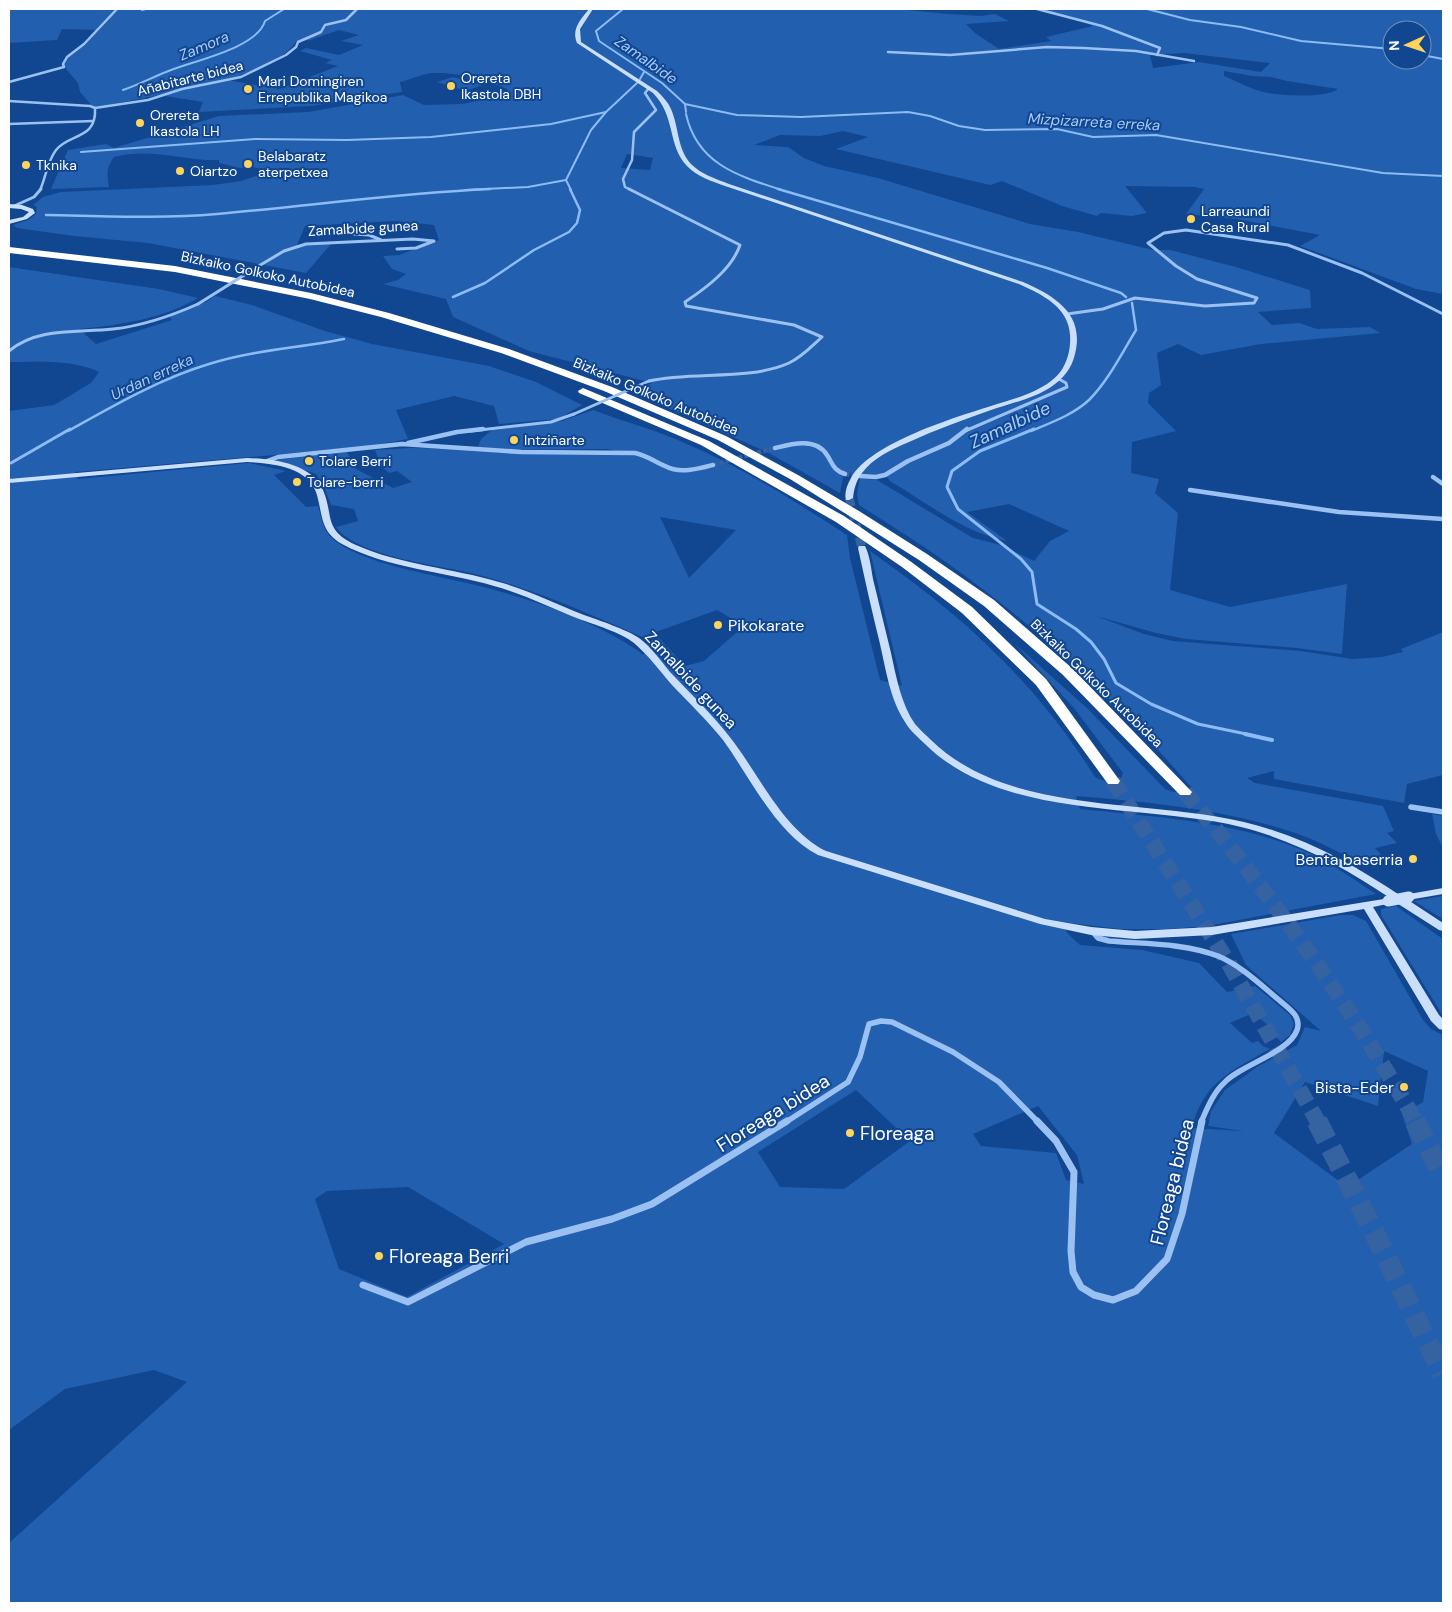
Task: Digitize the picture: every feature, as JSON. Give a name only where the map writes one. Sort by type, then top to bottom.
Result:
[{"type":"highway","name":"Bizkaiko Golkoko Autobidea","points":[[9,250],[175,269],[311,296],[385,315],[505,351],[608,389],[722,438],[794,477],[855,514],[923,557],[989,604],[1068,672],[1185,792]]},
{"type":"highway","name":"Bizkaiko Golkoko Autobidea","points":[[9,256],[165,276],[304,304],[374,322],[492,356],[595,396],[705,443],[840,519],[906,564],[967,610],[1041,682],[1112,781]]},
{"type":"main road","points":[[591,9],[577,31],[576,37],[579,43],[666,101],[684,158],[698,172],[727,185],[1015,280],[1044,294],[1067,314],[1074,331],[1074,344],[1069,362],[1057,378],[1034,392],[885,450],[868,462],[854,477],[850,486],[849,498]]},
{"type":"main road","points":[[10,206],[25,207],[31,210],[32,213],[28,217],[11,222]]},
{"type":"main road","name":"Zamalbide gunea","points":[[9,481],[229,462],[267,461],[302,472],[316,484],[320,492],[326,521],[332,532],[341,540],[354,547],[400,562],[497,584],[608,627],[636,640],[726,738],[757,786],[787,824],[812,848],[844,860],[906,877],[1044,922],[1091,931],[1135,935],[1177,934],[1367,905],[1443,891]]},
{"type":"main road","points":[[862,548],[899,702],[912,726],[924,738],[963,767],[989,780],[1030,794],[1072,802],[1214,818],[1278,834],[1318,849],[1339,860],[1443,928]]},
{"type":"main road","points":[[1367,905],[1435,1018],[1443,1026]]},
{"type":"street","points":[[9,82],[64,67],[63,64],[67,57],[84,44],[116,9]]},
{"type":"street","name":"Añabitarte bidea","points":[[9,101],[84,105],[95,108],[148,100],[182,89],[246,76],[286,55],[296,47],[298,42],[321,32],[325,25],[350,18],[357,9]]},
{"type":"street","points":[[1037,9],[1102,26],[1160,48],[1157,55]]},
{"type":"street","points":[[888,52],[950,55],[1047,47],[1121,50],[1194,61]]},
{"type":"street","name":"Zamalbide gunea","points":[[267,461],[278,457],[402,444],[457,432],[551,422],[649,381],[681,374],[757,371],[780,366],[793,361],[822,337],[794,325],[686,306],[685,302],[702,291],[735,257],[740,246],[733,240],[625,187],[623,180],[632,160],[634,132],[656,110],[645,93],[649,88]]},
{"type":"street","points":[[31,210],[32,199],[40,190],[57,149],[86,133],[96,114],[95,108]]},
{"type":"street","points":[[9,124],[93,121]]},
{"type":"street","points":[[10,206],[32,199]]},
{"type":"street","points":[[1067,314],[1103,308],[1135,298],[1204,306],[1254,303],[1257,298],[1197,279],[1176,266],[1148,243],[1164,233],[1186,230],[1288,245],[1362,273],[1443,314]]},
{"type":"street","points":[[354,234],[369,235],[381,240]]},
{"type":"street","name":"Zamalbide gunea","points":[[9,351],[23,341],[39,337],[124,326],[173,314],[198,304],[257,267],[298,246],[314,243],[381,240],[428,239],[434,241],[416,248],[397,249]]},
{"type":"street","points":[[860,476],[876,477],[885,475],[908,461],[949,443],[970,427],[1067,387],[1066,383],[1057,378]]},
{"type":"street","points":[[775,448],[797,443],[813,445],[824,450],[831,466],[845,474]]},
{"type":"street","name":"Zamalbide gunea","points":[[402,444],[521,452],[635,453],[651,457],[669,468],[682,470],[713,465]]},
{"type":"street","points":[[1434,477],[1443,484]]},
{"type":"street","points":[[1190,490],[1339,512],[1443,519]]},
{"type":"street","points":[[1411,807],[1443,812]]},
{"type":"street","name":"Floreaga bidea","points":[[363,1285],[408,1302],[526,1242],[612,1219],[652,1204],[829,1096],[848,1082],[859,1065],[866,1029],[869,1024],[880,1021],[892,1022],[953,1052],[998,1082],[1025,1108],[1056,1141],[1074,1172],[1073,1272],[1081,1287],[1094,1295],[1113,1300],[1136,1291],[1167,1259],[1182,1214],[1200,1124],[1211,1101],[1224,1082],[1275,1052],[1289,1041],[1297,1031],[1298,1022],[1296,1015],[1264,987],[1229,962],[1217,956],[1183,947],[1109,941],[1098,938],[1091,931]]},
{"type":"shaded area","points":[[9,9],[897,9],[981,16],[995,14],[1009,21],[966,24],[975,33],[999,49],[1051,41],[1046,37],[1093,26],[1079,20],[1033,9],[1443,9],[1443,294],[1416,289],[1300,246],[1320,235],[1236,219],[1186,214],[1204,189],[1195,187],[1125,186],[1147,213],[1132,216],[1101,213],[1097,216],[1062,206],[1002,181],[990,185],[836,149],[868,137],[843,131],[820,136],[780,135],[754,145],[788,147],[804,158],[824,166],[878,178],[1030,224],[1078,232],[1153,250],[1170,250],[1236,267],[1310,290],[1311,308],[1258,312],[1272,325],[1299,323],[1317,329],[1370,327],[1380,333],[1261,344],[1201,355],[1178,344],[1157,353],[1161,385],[1149,393],[1148,403],[1176,431],[1132,442],[1131,473],[1159,479],[1155,493],[1178,513],[1170,590],[1230,607],[1347,584],[1342,654],[1297,648],[1186,639],[1156,633],[1096,616],[1144,634],[1173,641],[1301,651],[1352,659],[1382,657],[1403,652],[1401,649],[1443,632],[1443,775],[1407,784],[1404,803],[1274,779],[1274,771],[1247,778],[1255,783],[1383,806],[1394,831],[1387,833],[1397,843],[1375,848],[1384,858],[1365,866],[1301,835],[1266,824],[1212,812],[1158,804],[1076,796],[1080,809],[1168,818],[1227,827],[1284,843],[1328,863],[1376,894],[1207,926],[1168,929],[1120,929],[1062,922],[1067,933],[1080,945],[1142,950],[1199,963],[1227,992],[1255,986],[1290,1015],[1294,1024],[1290,1035],[1281,1042],[1269,1026],[1253,1013],[1230,1023],[1252,1043],[1258,1041],[1270,1049],[1232,1071],[1212,1088],[1197,1112],[1192,1128],[1243,1131],[1208,1126],[1211,1111],[1225,1090],[1257,1067],[1297,1045],[1305,1027],[1321,1031],[1246,965],[1231,934],[1341,915],[1353,915],[1366,921],[1423,1020],[1431,1029],[1443,1035],[1443,1603],[9,1603],[9,1543],[187,1382],[154,1370],[65,1389],[9,1430],[9,411],[54,405],[91,383],[99,372],[66,363],[9,362],[9,267],[159,289],[198,298],[156,316],[125,323],[79,329],[96,344],[172,320],[168,315],[206,302],[215,296],[252,305],[325,331],[372,344],[489,366],[536,382],[582,405],[558,419],[499,424],[494,406],[454,396],[396,410],[408,439],[374,445],[274,455],[75,472],[78,479],[249,463],[286,471],[274,475],[306,507],[318,506],[326,531],[331,537],[343,546],[360,554],[399,567],[496,590],[563,612],[606,632],[644,655],[646,642],[659,638],[685,666],[704,661],[744,626],[717,610],[642,637],[547,597],[510,584],[379,552],[346,537],[336,527],[358,521],[354,509],[331,505],[323,484],[316,474],[275,460],[347,452],[356,469],[393,488],[412,482],[397,471],[389,473],[381,466],[375,450],[411,448],[466,449],[499,453],[627,453],[607,449],[511,450],[478,447],[481,439],[492,430],[562,421],[593,410],[664,434],[708,453],[769,486],[847,535],[850,558],[880,680],[902,686],[870,551],[904,575],[966,625],[1022,680],[1072,742],[1095,777],[1104,781],[1111,781],[1121,778],[1123,773],[1074,708],[1014,643],[1087,708],[1165,789],[1179,792],[1191,787],[1115,705],[1034,630],[962,573],[859,505],[857,494],[860,478],[877,480],[973,538],[1001,545],[1034,561],[1050,541],[1069,531],[1009,504],[967,512],[1007,541],[991,537],[946,516],[890,481],[887,477],[844,472],[840,493],[767,452],[632,392],[652,383],[529,351],[453,317],[446,299],[383,284],[398,280],[406,274],[392,269],[383,256],[399,255],[439,240],[434,225],[395,221],[305,226],[297,245],[332,243],[306,273],[148,243],[74,236],[17,228],[13,225],[28,220],[36,214],[37,207],[33,205],[43,197],[61,192],[213,185],[241,181],[259,175],[261,169],[253,167],[240,168],[219,163],[219,160],[141,153],[127,154],[114,157],[111,161],[108,171],[109,187],[51,189],[68,150],[106,144],[114,148],[219,116],[308,112],[403,95],[424,105],[463,104],[505,95],[507,89],[468,77],[435,73],[400,82],[402,92],[311,106],[199,112],[203,102],[159,95],[94,108],[80,92],[78,83],[66,69],[63,61],[98,30],[62,29],[57,40],[9,43]],"holes":[[[339,30],[359,35],[341,41],[363,45],[339,55],[306,48],[300,51],[332,60],[325,63],[338,66],[279,89],[227,80],[255,70],[275,60],[291,48],[296,41],[310,40]],[[1184,53],[1270,63],[1261,72],[1199,62],[1153,68],[1150,55]],[[1224,71],[1338,89],[1325,94],[1315,95],[1275,94],[1262,92],[1224,76]],[[627,154],[653,158],[650,170],[621,168]],[[660,517],[736,530],[689,578]],[[1384,1051],[1428,1071],[1423,1102],[1402,1114],[1412,1144],[1347,1187],[1274,1133],[1305,1082],[1378,1106]],[[856,1090],[910,1141],[844,1189],[780,1187],[758,1152]],[[1038,1106],[1077,1155],[1084,1184],[1066,1180],[1056,1153],[981,1146],[973,1134]],[[408,1187],[504,1244],[407,1297],[339,1269],[315,1199],[327,1191]]]},
{"type":"shaded area","points":[[453,77],[482,85],[466,91],[437,82]]},
{"type":"shaded area","points":[[1432,814],[1443,816],[1443,848],[1436,834]]},
{"type":"shaded area","points":[[1443,896],[1443,919],[1414,901]]},
{"type":"shaded area","points":[[1396,906],[1443,939],[1443,1016],[1381,915],[1381,909]]},
{"type":"waterway","points":[[142,10],[146,9]]},
{"type":"waterway","name":"Zamora","points":[[123,90],[166,72],[237,47],[259,31],[265,21],[284,9]]},
{"type":"waterway","name":"Zamalbide","points":[[623,9],[596,31],[599,41],[662,83],[685,104]]},
{"type":"waterway","points":[[1147,9],[1190,20],[1241,27],[1301,41],[1382,48]]},
{"type":"waterway","points":[[1432,57],[1443,59]]},
{"type":"waterway","name":"Urdan erreka","points":[[640,79],[644,72]]},
{"type":"waterway","name":"Urdan erreka","points":[[606,112],[637,83]]},
{"type":"waterway","name":"Mizpizarreta erreka","points":[[685,104],[737,115],[801,117],[908,112],[930,116],[959,126],[985,130],[1057,129],[1093,137],[1156,135],[1383,173],[1443,176]]},
{"type":"waterway","name":"Zamalbide","points":[[685,104],[686,112]]},
{"type":"waterway","points":[[81,152],[255,139],[347,140],[431,137],[551,124],[606,112]]},
{"type":"waterway","name":"Urdan erreka","points":[[566,180],[591,130],[606,112]]},
{"type":"waterway","name":"Zamalbide","points":[[686,114],[691,131],[699,145],[722,166],[735,173],[782,190]]},
{"type":"waterway","points":[[465,190],[528,187],[566,180]]},
{"type":"waterway","name":"Urdan erreka","points":[[566,180],[571,190]]},
{"type":"waterway","points":[[46,215],[196,216],[422,193],[490,189]]},
{"type":"waterway","name":"Urdan erreka","points":[[453,297],[485,283],[534,250],[569,232],[577,223],[580,210],[570,189]]},
{"type":"waterway","name":"Zamalbide","points":[[778,189],[1047,268],[1121,293],[1126,297]]},
{"type":"waterway","name":"Zamalbide","points":[[1031,431],[1076,410],[1096,392],[1136,330],[1132,303]]},
{"type":"waterway","name":"Urdan erreka","points":[[68,431],[137,394],[190,370],[242,355],[344,339]]},
{"type":"waterway","name":"Urdan erreka","points":[[11,463],[70,429]]},
{"type":"waterway","name":"Zamalbide","points":[[1034,429],[980,451],[952,471],[947,487],[958,509],[1021,559],[1032,572],[1037,604],[1076,629],[1091,642],[1104,659],[1116,683],[1151,704],[1198,724],[1251,735]]},
{"type":"waterway","name":"Zamalbide","points":[[1245,734],[1272,740]]},
{"type":"tunnel","points":[[713,465],[775,448]]},
{"type":"tunnel","points":[[845,474],[860,476]]},
{"type":"tunnel","points":[[849,498],[862,548]]},
{"type":"tunnel","points":[[1113,781],[1228,962],[1318,1122]]},
{"type":"tunnel","points":[[1185,792],[1249,871],[1337,993],[1391,1078],[1416,1122]]},
{"type":"tunnel","points":[[1317,1121],[1372,1228],[1443,1374]]},
{"type":"tunnel","points":[[1415,1121],[1443,1175]]},
{"type":"place","name":"Orereta Ikastola DBH","points":[[451,86]]},
{"type":"place","name":"Mari Domingiren Errepublika Magikoa","points":[[248,89]]},
{"type":"place","name":"Orereta Ikastola LH","points":[[140,123]]},
{"type":"place","name":"Belabaratz aterpetxea","points":[[248,164]]},
{"type":"place","name":"Tknika","points":[[26,165]]},
{"type":"place","name":"Oiartzo","points":[[180,171]]},
{"type":"place","name":"Larreaundi Casa Rural","points":[[1191,219]]},
{"type":"place","name":"Intziñarte","points":[[514,440]]},
{"type":"place","name":"Tolare Berri","points":[[309,461]]},
{"type":"place","name":"Tolare-berri","points":[[297,482]]},
{"type":"place","name":"Pikokarate","points":[[718,625]]},
{"type":"place","name":"Benta baserria","points":[[1413,859]]},
{"type":"place","name":"Bista-Eder","points":[[1404,1087]]},
{"type":"place","name":"Floreaga","points":[[850,1133]]},
{"type":"place","name":"Floreaga Berri","points":[[379,1256]]}]
